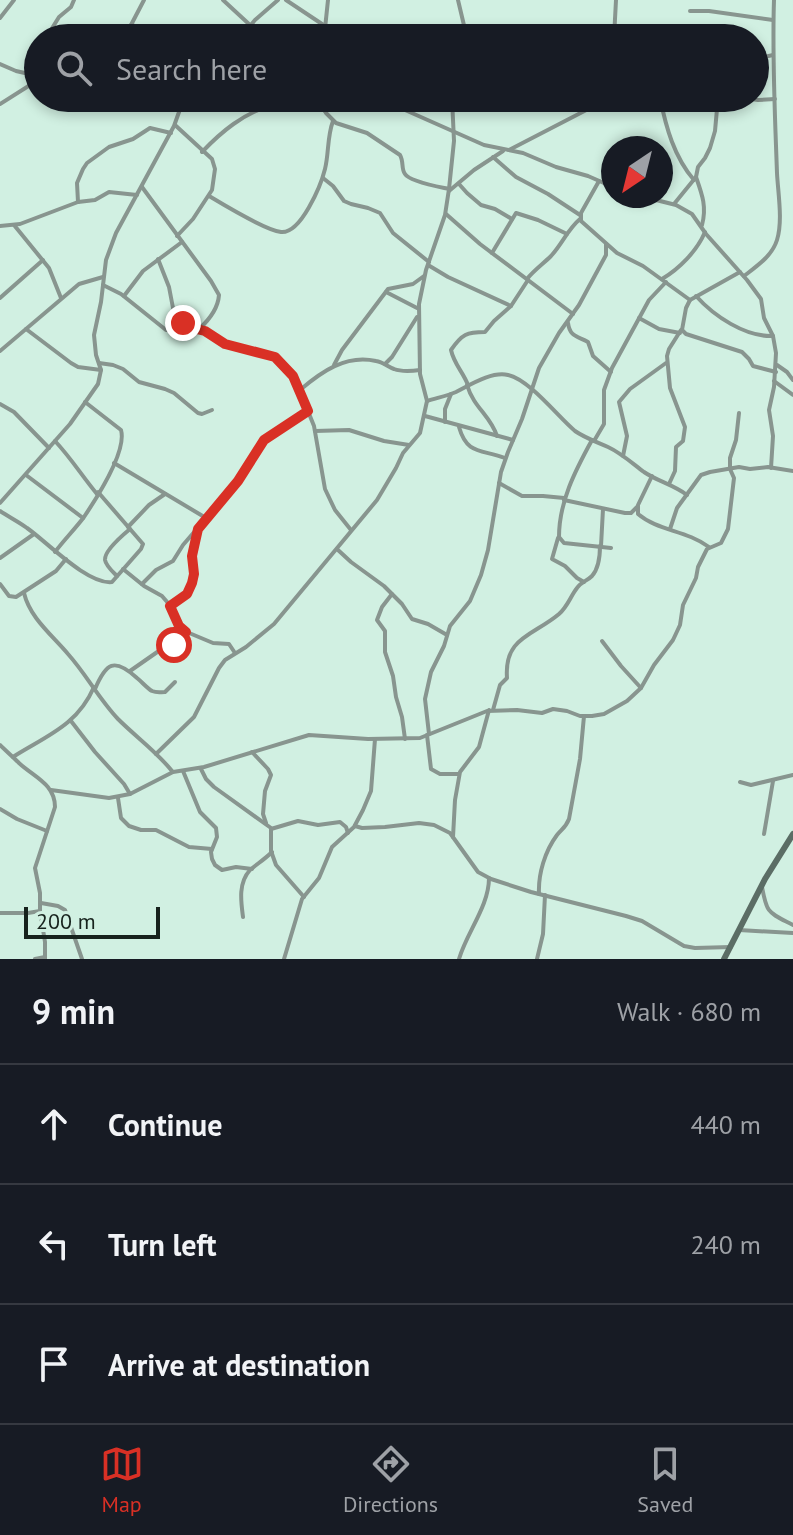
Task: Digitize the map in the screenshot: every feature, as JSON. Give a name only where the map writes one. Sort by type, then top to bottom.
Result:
[{"type":"street","points":[[0,18],[14,0]]},
{"type":"street","points":[[55,24],[74,0]]},
{"type":"street","points":[[132,24],[144,0]]},
{"type":"street","points":[[223,0],[249,24]]},
{"type":"street","points":[[251,24],[278,0]]},
{"type":"street","points":[[286,0],[322,24]]},
{"type":"street","points":[[325,24],[328,0]]},
{"type":"street","points":[[458,0],[464,24]]},
{"type":"street","points":[[615,24],[616,0]]},
{"type":"street","points":[[669,484],[675,471],[676,448],[685,437],[685,427],[670,388],[667,362],[669,349],[681,331],[686,308],[695,296],[761,264],[777,240],[779,192],[773,55],[774,0]]},
{"type":"street","points":[[690,11],[773,20]]},
{"type":"street","points":[[769,56],[773,55]]},
{"type":"street","points":[[0,64],[24,73]]},
{"type":"street","points":[[0,104],[24,88]]},
{"type":"street","points":[[769,99],[775,99]]},
{"type":"street","points":[[0,503],[55,441],[98,384],[101,370],[94,335],[112,243],[179,112]]},
{"type":"street","points":[[202,152],[223,131],[257,112]]},
{"type":"street","points":[[326,112],[339,125],[367,133],[400,155],[406,176],[449,190]]},
{"type":"street","points":[[411,112],[484,145],[523,153],[599,181],[580,217],[552,256],[536,268],[511,306],[485,332],[467,333],[451,350],[475,403],[493,425],[497,436]]},
{"type":"street","points":[[156,754],[194,717],[219,668],[274,624],[337,549],[384,489],[403,453],[420,433],[427,401],[420,370],[419,311],[424,276],[445,213],[449,190],[455,131],[453,112]]},
{"type":"street","points":[[449,190],[493,157],[582,112]]},
{"type":"street","points":[[584,582],[552,559],[569,484],[604,424],[604,390],[639,318],[664,281],[697,245],[703,230],[704,199],[695,178],[680,159],[668,133],[663,112]]},
{"type":"street","points":[[717,112],[714,137],[705,158],[695,178],[674,204],[692,214],[761,299],[765,320],[773,336],[776,365],[769,410],[773,436],[771,468]]},
{"type":"street","points":[[209,196],[264,225],[281,232],[287,231],[304,216],[323,178],[333,121]]},
{"type":"street","points":[[175,125],[212,159],[215,169],[209,196],[177,236]]},
{"type":"street","points":[[78,202],[77,183],[83,169],[102,152],[150,128],[171,133]]},
{"type":"street","points":[[493,157],[516,177],[548,194],[580,217],[583,224],[617,253],[643,266],[690,300]]},
{"type":"street","points":[[323,178],[344,201],[380,213],[393,233],[428,263],[455,281],[511,306]]},
{"type":"street","points":[[458,183],[481,205],[512,219]]},
{"type":"street","points":[[142,187],[219,295],[215,310],[199,329]]},
{"type":"street","points":[[0,226],[20,224],[78,202],[95,200],[109,192],[137,195]]},
{"type":"street","points":[[445,213],[465,232],[573,314]]},
{"type":"street","points":[[492,253],[514,215],[519,213],[567,234]]},
{"type":"street","points":[[14,225],[53,275],[61,298]]},
{"type":"street","points":[[124,296],[143,271],[182,242]]},
{"type":"street","points":[[459,774],[440,774],[431,769],[425,699],[431,672],[450,626],[470,601],[481,575],[505,458],[543,361],[606,255],[606,244]]},
{"type":"street","points":[[158,259],[173,308],[187,326],[209,333],[225,344],[275,357],[289,370],[315,431],[325,489],[335,510],[351,530]]},
{"type":"street","points":[[0,298],[43,260]]},
{"type":"street","points":[[300,390],[334,365],[386,292],[392,287],[413,284],[424,276]]},
{"type":"street","points":[[1,348],[79,284],[103,277]]},
{"type":"street","points":[[103,285],[124,296],[166,330],[172,329],[180,320]]},
{"type":"street","points":[[386,292],[419,311]]},
{"type":"street","points":[[695,296],[726,321],[760,335],[773,336]]},
{"type":"street","points":[[385,364],[419,311]]},
{"type":"street","points":[[639,318],[659,329],[681,331],[742,352],[756,367],[776,372]]},
{"type":"street","points":[[568,321],[570,332],[588,342],[593,356],[611,372]]},
{"type":"street","points":[[26,329],[78,367],[101,370]]},
{"type":"street","points":[[334,365],[368,360],[398,370],[420,370]]},
{"type":"street","points":[[623,456],[627,436],[619,402],[630,389],[667,362]]},
{"type":"street","points":[[99,363],[113,365],[139,382],[157,385],[174,393],[198,413],[212,410]]},
{"type":"street","points":[[776,365],[793,380]]},
{"type":"street","points":[[427,401],[468,385],[504,375],[512,376],[552,407],[575,431],[609,447],[687,495]]},
{"type":"street","points":[[774,381],[793,395]]},
{"type":"street","points":[[445,422],[445,409],[451,393]]},
{"type":"street","points":[[55,552],[83,518],[114,463],[123,433],[85,402]]},
{"type":"street","points":[[0,404],[14,412],[49,448]]},
{"type":"street","points":[[142,584],[156,570],[173,561],[238,481],[264,440],[308,411]]},
{"type":"street","points":[[51,790],[118,798],[173,772],[200,768],[309,735],[420,738],[491,710],[542,713],[553,709],[584,716],[604,714],[615,709],[641,688],[677,631],[683,605],[698,567],[709,547],[721,543],[728,529],[734,478],[730,458],[739,413]]},
{"type":"street","points":[[425,416],[513,440]]},
{"type":"street","points":[[459,426],[466,445],[505,458]]},
{"type":"street","points":[[315,431],[349,430],[409,445]]},
{"type":"street","points":[[0,511],[96,581],[112,582],[142,547],[142,542],[55,441]]},
{"type":"street","points":[[114,463],[206,518]]},
{"type":"street","points":[[670,529],[677,508],[701,475],[739,467],[793,471]]},
{"type":"street","points":[[26,475],[83,518]]},
{"type":"street","points":[[499,483],[522,496],[564,499],[631,513],[652,476]]},
{"type":"street","points":[[117,576],[106,563],[108,551],[149,505],[165,494]]},
{"type":"street","points":[[637,507],[641,517],[653,524],[688,534],[709,547]]},
{"type":"street","points":[[453,837],[459,774],[479,747],[500,685],[507,678],[507,659],[520,640],[562,611],[577,588],[591,577],[597,566],[603,508]]},
{"type":"street","points":[[170,606],[187,594],[192,583],[192,556],[198,529]]},
{"type":"street","points":[[0,558],[34,534]]},
{"type":"street","points":[[559,537],[564,543],[611,548]]},
{"type":"street","points":[[337,549],[392,594],[412,619],[447,635]]},
{"type":"street","points":[[0,584],[9,596],[16,597],[56,571],[66,559]]},
{"type":"street","points":[[123,569],[162,596],[179,626],[186,632],[217,644],[229,644],[235,653]]},
{"type":"street","points":[[24,593],[40,623],[81,669],[118,719],[173,772]]},
{"type":"street","points":[[392,594],[377,620],[385,631],[385,652],[393,676],[405,739]]},
{"type":"street","points":[[130,671],[159,650],[178,642],[186,632]]},
{"type":"street","points":[[602,641],[641,688]]},
{"type":"street","points":[[13,757],[71,721],[110,666],[130,671],[154,692],[165,692],[175,682]]},
{"type":"street","points":[[537,959],[543,934],[540,872],[553,842],[569,819],[584,716]]},
{"type":"street","points":[[71,721],[130,794]]},
{"type":"street","points":[[284,959],[304,897],[319,878],[332,847],[355,826],[371,791],[375,739]]},
{"type":"street","points":[[0,745],[51,790],[55,799],[35,868],[45,942],[45,958],[35,959]]},
{"type":"street","points":[[252,752],[271,775],[264,799],[266,823]]},
{"type":"street","points":[[200,768],[214,787],[271,829],[276,865],[304,897]]},
{"type":"street","points":[[183,770],[200,812],[216,828],[212,859],[218,868],[252,869]]},
{"type":"street","points":[[740,782],[751,785],[793,775]]},
{"type":"street","points":[[764,834],[773,780]]},
{"type":"street","points":[[118,798],[121,818],[135,829],[156,830],[189,847],[212,849]]},
{"type":"street","points":[[0,809],[47,831]]},
{"type":"street","points":[[271,829],[298,821],[318,825],[340,822],[348,833]]},
{"type":"street","points":[[355,826],[423,823],[440,827],[453,837],[478,872],[489,878],[642,921],[684,946],[731,947]]},
{"type":"street","points":[[724,959],[793,834]]},
{"type":"street","points":[[243,917],[242,885],[245,878],[272,852]]},
{"type":"street","points":[[459,959],[486,900],[489,878]]},
{"type":"street","points":[[762,886],[767,909],[793,925]]},
{"type":"street","points":[[41,903],[65,910],[82,959]]},
{"type":"street","points":[[0,913],[40,911]]},
{"type":"street","points":[[739,930],[793,933]]},
{"type":"route","points":[[174,645],[186,632],[179,626],[170,606],[187,594],[192,583],[193,546],[198,529],[247,469],[264,440],[308,411],[293,376],[275,357],[225,344],[205,331],[183,323]]}]
